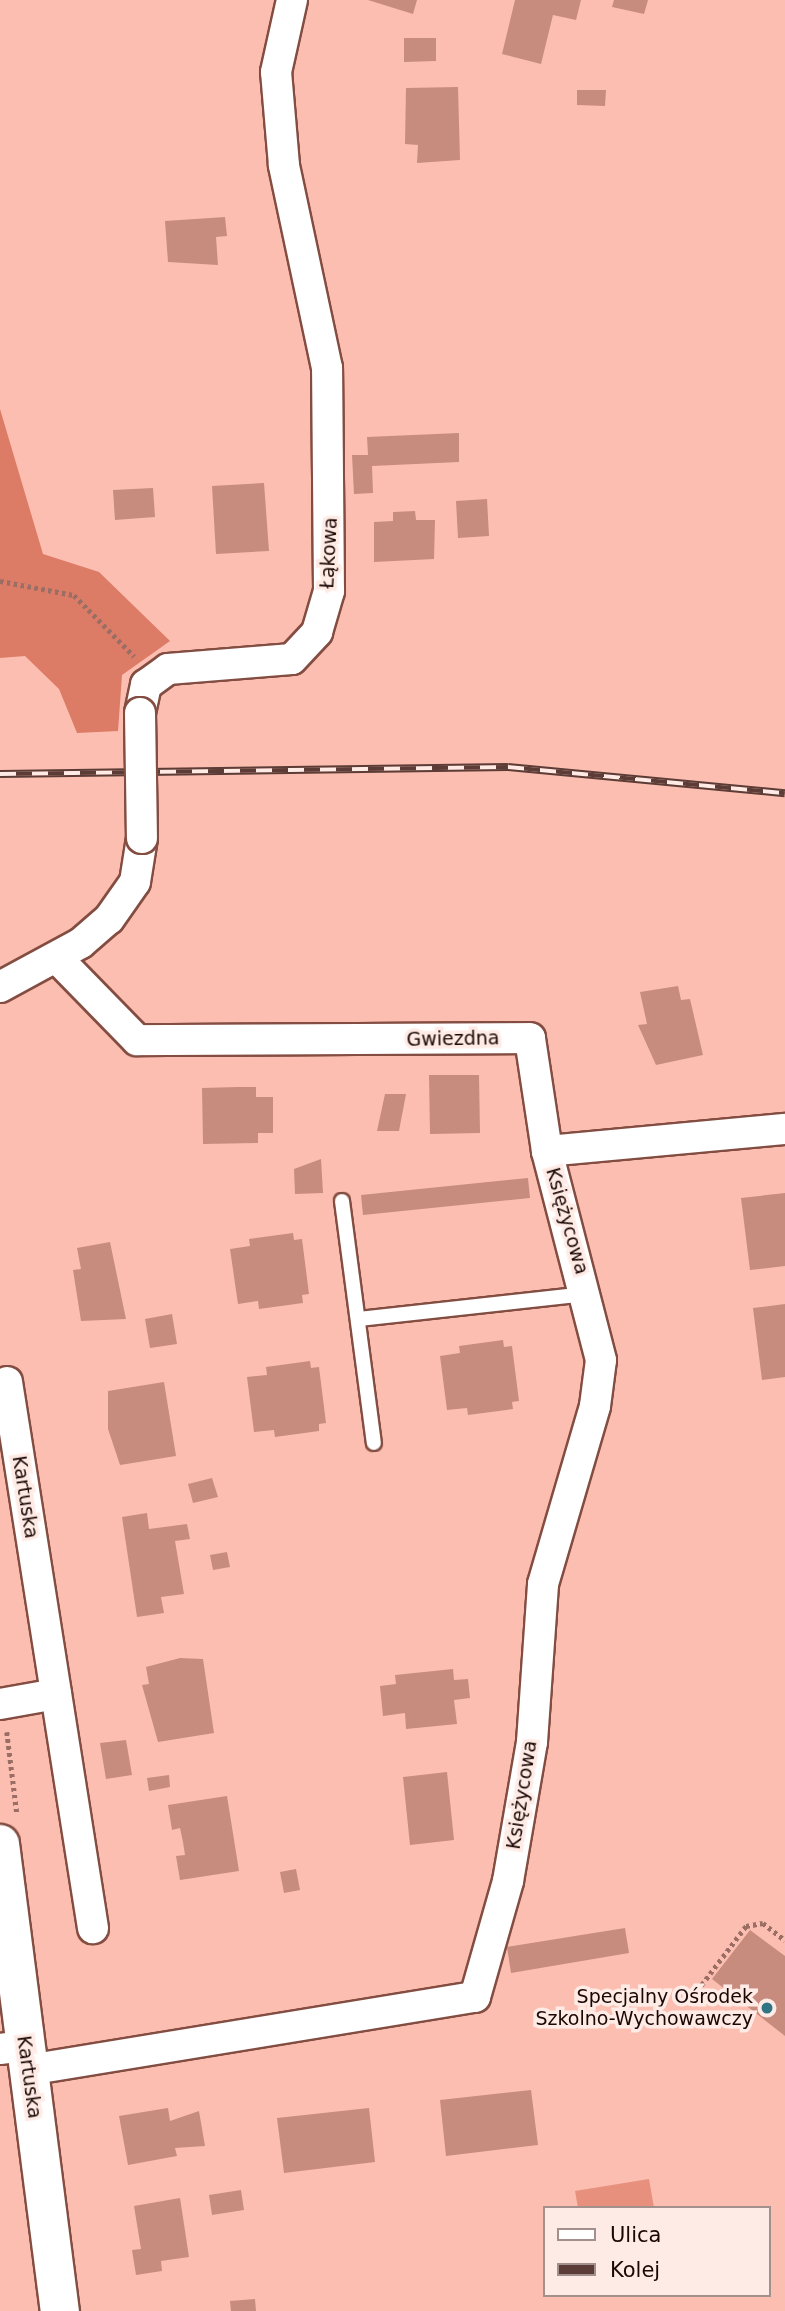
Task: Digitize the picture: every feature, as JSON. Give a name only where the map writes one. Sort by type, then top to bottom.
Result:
[{"type":"main road","name":"Kartuska","points":[[0,1844],[18,2055],[60,2311]]},
{"type":"street","name":"Łąkowa","points":[[154,677],[185,666],[261,666],[292,659],[317,632],[329,591],[327,368],[284,165],[275,72],[292,0]]},
{"type":"street","points":[[0,987],[57,958],[118,908],[135,882],[142,838],[141,693],[154,677]]},
{"type":"street","name":"Gwiezdna","points":[[57,958],[138,1040],[530,1038],[547,1151]]},
{"type":"street","points":[[547,1151],[785,1129]]},
{"type":"street","name":"Księżycowa","points":[[18,2055],[475,1997],[508,1881],[532,1742],[543,1584],[595,1406],[601,1360],[587,1294],[547,1151]]},
{"type":"street","name":"Kartuska","points":[[7,1382],[93,1928]]},
{"type":"street","points":[[0,1704],[56,1695]]},
{"type":"lane","points":[[342,1201],[373,1443]]},
{"type":"lane","points":[[359,1319],[587,1294]]},
{"type":"path","points":[[0,581],[74,595],[154,677]]},
{"type":"path","points":[[693,1996],[746,1926],[763,1923],[785,1940]]},
{"type":"shaded area","points":[[0,409],[43,554],[99,572],[170,641],[122,675],[118,731],[77,733],[59,689],[25,656],[0,658]]},
{"type":"shaded area","points":[[649,2179],[654,2206],[578,2206],[575,2191]]},
{"type":"building","points":[[368,0],[417,0],[413,14]]},
{"type":"building","points":[[515,0],[581,0],[576,20],[553,15],[541,64],[502,54]]},
{"type":"building","points":[[614,0],[648,0],[644,14],[612,7]]},
{"type":"building","points":[[404,38],[436,38],[436,61],[404,62]]},
{"type":"building","points":[[458,87],[460,160],[417,163],[418,145],[405,144],[406,88]]},
{"type":"building","points":[[577,90],[606,90],[605,106],[577,105]]},
{"type":"building","points":[[225,217],[227,236],[216,237],[218,265],[168,262],[165,221]]},
{"type":"building","points":[[459,433],[459,462],[372,466],[373,493],[354,494],[352,455],[368,455],[367,437]]},
{"type":"building","points":[[264,483],[269,551],[216,554],[212,486]]},
{"type":"building","points":[[153,488],[155,517],[115,520],[113,490]]},
{"type":"building","points":[[487,499],[489,536],[458,538],[456,501]]},
{"type":"building","points":[[415,511],[416,520],[435,520],[434,559],[374,562],[374,522],[393,521],[393,512]]},
{"type":"building","points":[[678,986],[681,1000],[690,999],[703,1055],[656,1065],[638,1025],[647,1024],[640,992]]},
{"type":"building","points":[[429,1075],[479,1075],[480,1133],[430,1134]]},
{"type":"building","points":[[256,1087],[256,1097],[273,1097],[273,1133],[258,1133],[258,1143],[203,1144],[202,1088]]},
{"type":"building","points":[[385,1094],[406,1094],[399,1131],[377,1131]]},
{"type":"building","points":[[321,1159],[323,1193],[295,1194],[294,1169]]},
{"type":"building","points":[[528,1178],[530,1198],[363,1215],[361,1195]]},
{"type":"building","points":[[785,1193],[785,1266],[750,1270],[741,1198]]},
{"type":"building","points":[[293,1233],[294,1240],[302,1239],[309,1294],[302,1295],[303,1303],[259,1309],[258,1301],[238,1304],[230,1249],[250,1246],[249,1239]]},
{"type":"building","points":[[110,1242],[126,1319],[81,1321],[73,1270],[81,1269],[77,1248]]},
{"type":"building","points":[[785,1304],[785,1377],[762,1380],[753,1308]]},
{"type":"building","points":[[172,1314],[177,1344],[150,1348],[145,1319]]},
{"type":"building","points":[[503,1340],[504,1347],[512,1346],[519,1401],[512,1402],[513,1409],[468,1415],[467,1408],[447,1410],[440,1356],[460,1353],[459,1346]]},
{"type":"building","points":[[310,1361],[311,1368],[319,1367],[326,1423],[319,1424],[319,1431],[275,1437],[274,1430],[254,1432],[247,1377],[267,1375],[266,1367]]},
{"type":"building","points":[[164,1382],[176,1456],[120,1465],[108,1429],[108,1391]]},
{"type":"building","points":[[212,1478],[218,1497],[193,1503],[188,1484]]},
{"type":"building","points":[[147,1513],[149,1529],[187,1524],[190,1539],[175,1541],[184,1594],[161,1597],[164,1613],[137,1617],[122,1517]]},
{"type":"building","points":[[227,1552],[230,1567],[213,1570],[210,1555]]},
{"type":"building","points":[[180,1658],[203,1659],[214,1733],[158,1742],[142,1685],[149,1684],[146,1667]]},
{"type":"building","points":[[453,1669],[454,1680],[468,1679],[470,1698],[454,1700],[457,1724],[406,1729],[405,1713],[383,1716],[380,1686],[396,1684],[395,1675]]},
{"type":"building","points":[[126,1740],[132,1775],[106,1779],[100,1743]]},
{"type":"building","points":[[447,1772],[454,1840],[410,1845],[403,1777]]},
{"type":"building","points":[[169,1775],[170,1787],[149,1791],[147,1778]]},
{"type":"building","points":[[227,1796],[239,1871],[180,1880],[176,1856],[185,1855],[183,1842],[180,1828],[172,1830],[168,1805]]},
{"type":"building","points":[[296,1869],[300,1890],[284,1893],[280,1872]]},
{"type":"building","points":[[625,1928],[629,1953],[511,1973],[507,1947]]},
{"type":"building","name":"Specjalny Ośrodek Szkolno-Wychowawczy","points":[[750,1930],[785,1956],[785,2036],[712,1979]]},
{"type":"building","points":[[531,2090],[538,2145],[446,2156],[440,2100]]},
{"type":"building","points":[[168,2108],[170,2121],[199,2111],[205,2146],[175,2148],[177,2156],[128,2165],[119,2116]]},
{"type":"building","points":[[369,2108],[375,2162],[284,2173],[277,2118]]},
{"type":"building","points":[[241,2190],[244,2210],[212,2215],[209,2195]]},
{"type":"building","points":[[180,2198],[189,2257],[161,2261],[162,2271],[136,2275],[132,2250],[141,2249],[134,2206]]},
{"type":"building","points":[[255,2299],[256,2311],[231,2311],[230,2301]]},
{"type":"railway","points":[[0,774],[508,767],[785,793]]},
{"type":"place","name":"Specjalny Ośrodek Szkolno-Wychowawczy","points":[[767,2008]]}]
